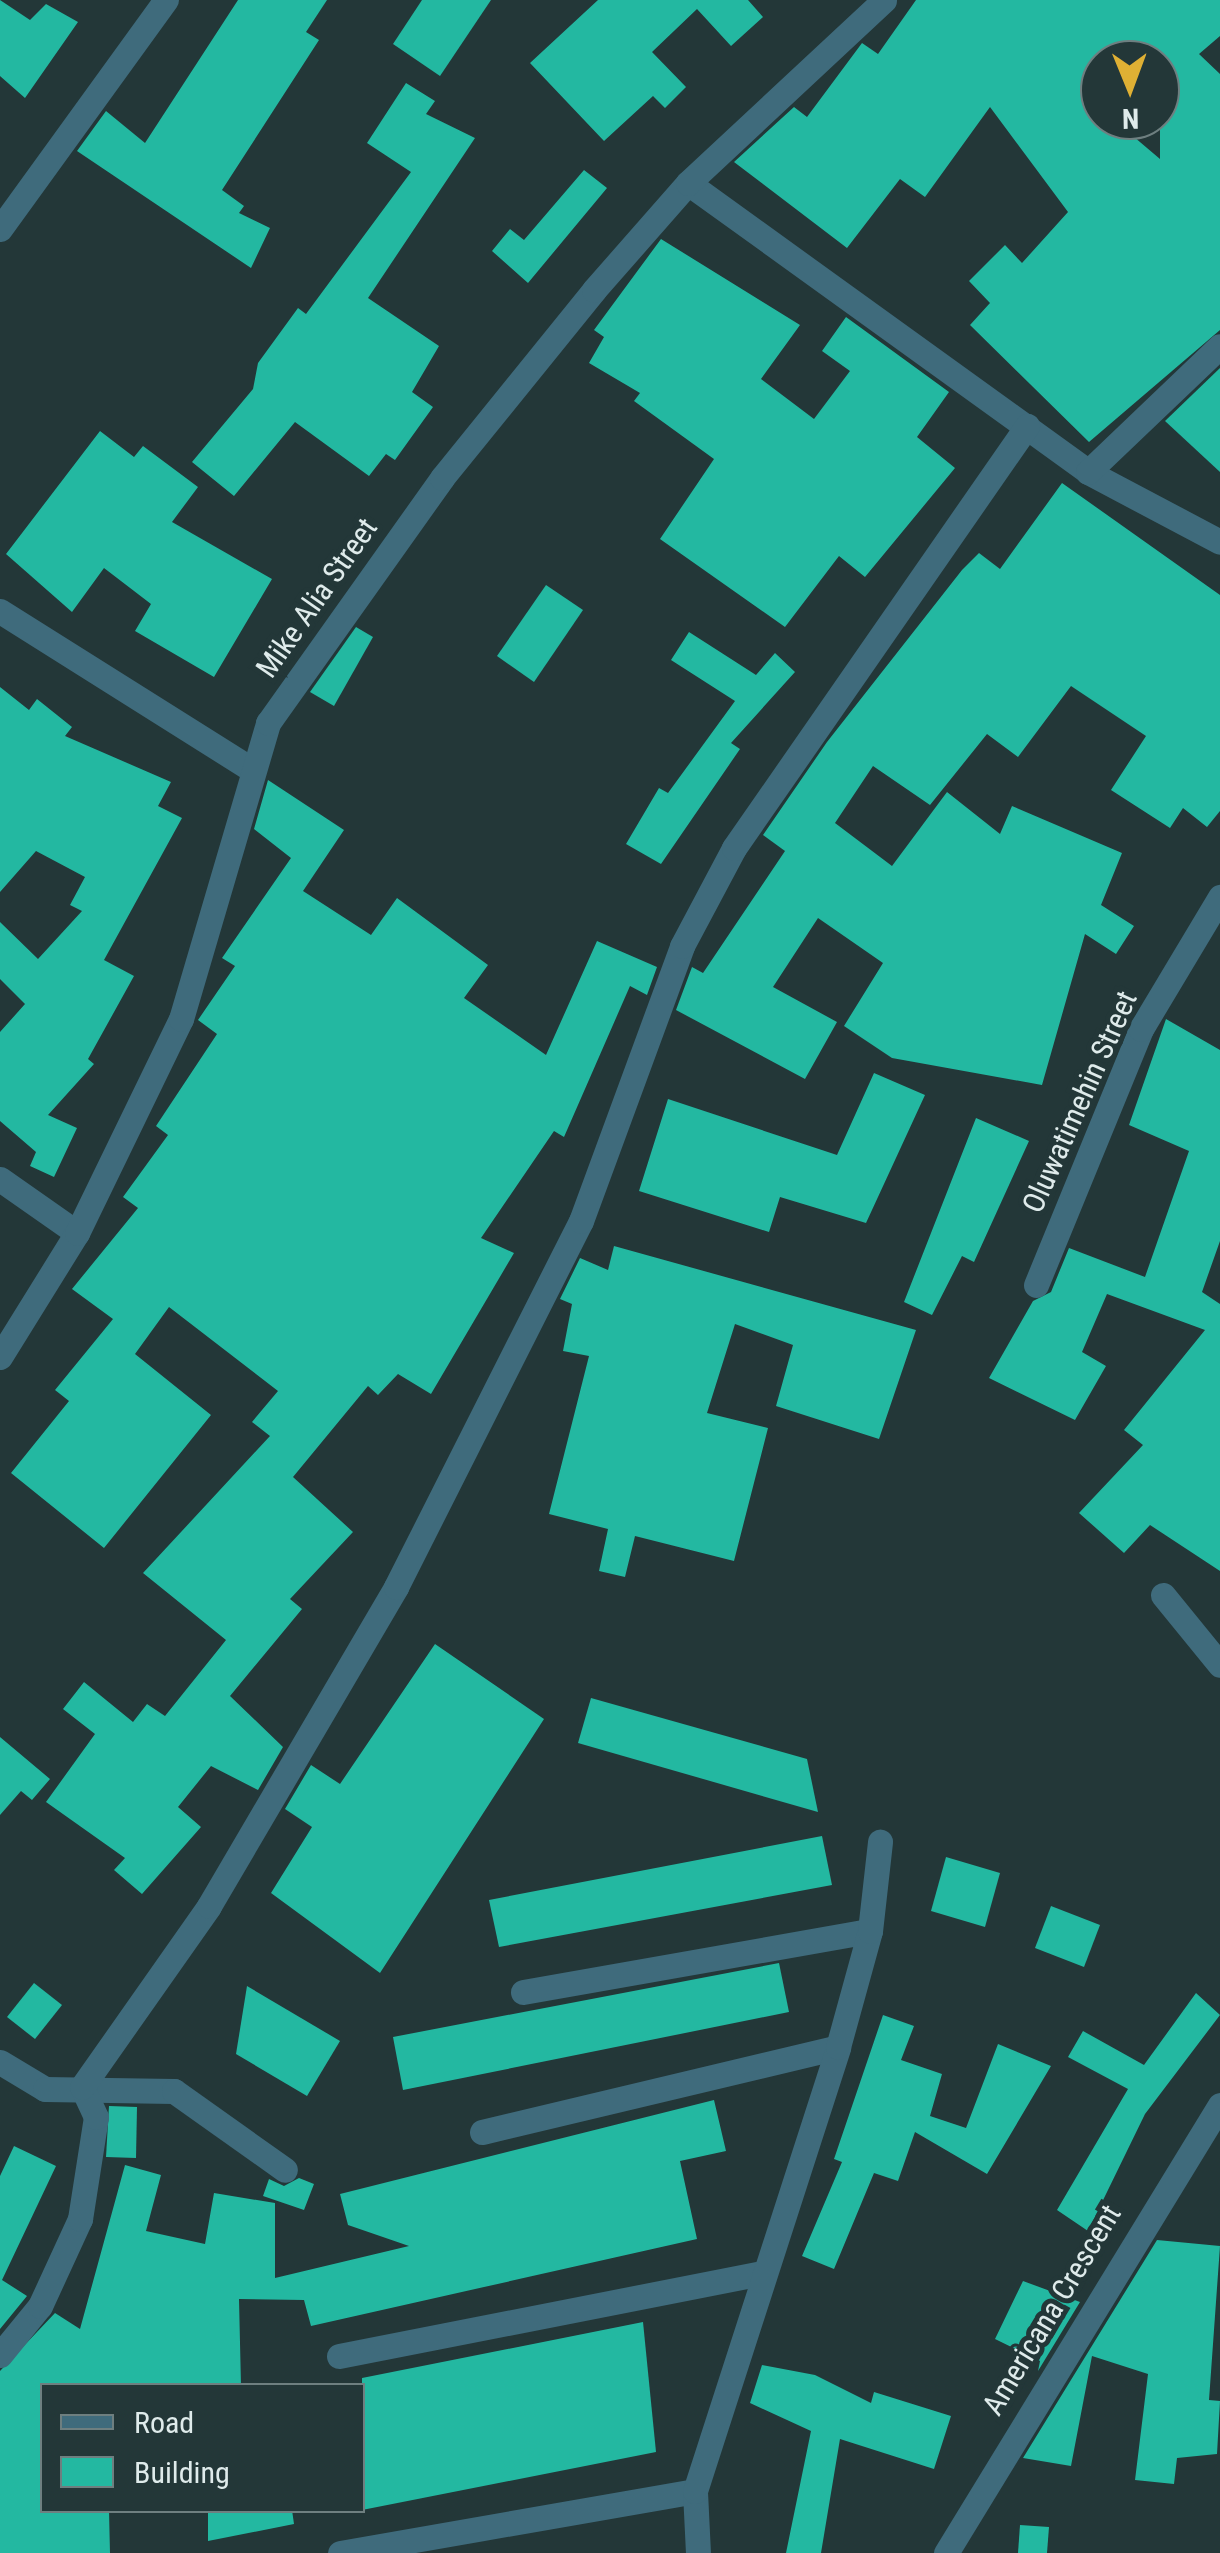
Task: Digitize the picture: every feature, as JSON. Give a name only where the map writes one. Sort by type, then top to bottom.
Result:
[{"type":"street","points":[[0,229],[166,0]]},
{"type":"street","name":"Mike Alia Street","points":[[0,1357],[77,1232],[181,1020],[248,768],[268,722],[442,478],[688,183],[884,0]]},
{"type":"street","points":[[688,183],[1088,472],[1220,542]]},
{"type":"street","points":[[1088,472],[1220,346]]},
{"type":"street","points":[[82,2087],[208,1906],[396,1587],[581,1222],[682,946],[734,848],[1027,426]]},
{"type":"street","points":[[0,612],[248,768]]},
{"type":"street","name":"Oluwatimehin Street","points":[[1036,1285],[1142,1029],[1220,897]]},
{"type":"street","points":[[0,1179],[77,1232]]},
{"type":"street","points":[[1163,1595],[1220,1666]]},
{"type":"street","points":[[698,2553],[695,2491],[758,2274],[838,2047],[870,1931],[880,1842]]},
{"type":"street","points":[[523,1992],[870,1931]]},
{"type":"street","points":[[482,2132],[838,2047]]},
{"type":"street","points":[[0,2062],[45,2089],[174,2091],[285,2170]]},
{"type":"street","points":[[0,2355],[40,2306],[80,2218],[96,2117],[82,2087]]},
{"type":"street","name":"Americana Crescent","points":[[946,2553],[1220,2104]]},
{"type":"street","points":[[339,2356],[758,2274]]},
{"type":"street","points":[[340,2553],[695,2491]]},
{"type":"building","points":[[0,0],[30,20],[46,4],[78,22],[25,98],[0,76]]},
{"type":"building","points":[[238,0],[327,0],[306,32],[319,40],[222,190],[244,206],[239,213],[270,228],[251,268],[77,151],[106,111],[145,143]]},
{"type":"building","points":[[422,0],[491,0],[440,76],[393,44]]},
{"type":"building","points":[[598,0],[748,0],[763,17],[731,46],[697,9],[652,52],[686,87],[665,108],[653,96],[604,141],[530,63]]},
{"type":"building","points":[[916,0],[1220,0],[1220,36],[1199,54],[1220,74],[1220,330],[1089,442],[970,325],[990,303],[969,281],[1005,245],[1022,263],[1068,212],[990,107],[925,197],[900,179],[847,248],[734,162],[794,107],[807,117],[862,43],[878,54]]},
{"type":"building","points":[[406,83],[435,101],[426,114],[475,138],[368,298],[439,346],[412,392],[433,407],[395,460],[386,454],[369,476],[295,422],[234,496],[192,462],[253,389],[258,363],[298,308],[306,314],[411,172],[367,143]]},
{"type":"building","points":[[584,170],[607,188],[528,283],[492,251],[510,229],[524,240]]},
{"type":"building","points":[[661,239],[800,325],[761,379],[814,419],[850,371],[822,351],[846,317],[949,392],[917,437],[955,468],[865,577],[839,556],[785,627],[660,539],[714,459],[634,401],[640,393],[589,363],[604,337],[594,330]]},
{"type":"building","points":[[1220,368],[1220,472],[1165,421]]},
{"type":"building","points":[[100,431],[134,457],[143,446],[198,487],[172,522],[272,579],[214,677],[135,631],[151,604],[104,568],[72,612],[6,554]]},
{"type":"building","points":[[1062,483],[1220,595],[1220,811],[1207,827],[1183,808],[1170,828],[1111,790],[1146,736],[1071,686],[1018,757],[987,734],[930,805],[873,766],[835,823],[892,866],[947,792],[1000,834],[1012,806],[1122,853],[1101,905],[1134,926],[1116,954],[1085,934],[1042,1085],[892,1058],[844,1026],[883,963],[818,918],[773,987],[837,1022],[805,1079],[676,1010],[692,967],[703,973],[785,851],[763,835],[827,742],[962,570],[979,553],[1000,569]]},
{"type":"building","points":[[546,585],[583,610],[534,682],[497,656]]},
{"type":"building","points":[[356,627],[373,637],[334,706],[310,692]]},
{"type":"building","points":[[689,632],[756,675],[775,653],[795,672],[731,743],[740,749],[661,864],[626,844],[659,788],[668,793],[735,701],[671,660]]},
{"type":"building","points":[[0,687],[29,710],[37,699],[72,727],[65,736],[171,782],[158,806],[182,818],[104,960],[134,976],[88,1059],[94,1064],[48,1115],[77,1128],[54,1177],[30,1166],[36,1152],[0,1121],[0,1032],[25,1004],[0,979],[0,922],[38,959],[82,911],[70,905],[85,877],[36,851],[0,892]]},
{"type":"building","points":[[268,780],[344,830],[303,891],[371,935],[397,898],[488,965],[464,998],[546,1055],[597,941],[657,967],[647,995],[630,986],[564,1137],[554,1131],[481,1238],[514,1253],[431,1394],[398,1374],[378,1395],[368,1386],[293,1477],[353,1532],[290,1599],[302,1609],[230,1696],[283,1747],[258,1790],[211,1766],[178,1807],[201,1827],[142,1894],[114,1870],[125,1858],[46,1802],[95,1734],[63,1709],[84,1682],[133,1722],[147,1704],[165,1716],[226,1640],[143,1573],[270,1436],[252,1422],[278,1391],[169,1307],[135,1354],[211,1415],[104,1548],[11,1473],[69,1401],[55,1390],[113,1319],[72,1289],[138,1208],[123,1197],[168,1135],[156,1126],[217,1034],[198,1020],[235,966],[222,958],[291,858],[254,829]]},
{"type":"building","points":[[1166,1019],[1220,1050],[1220,1241],[1202,1292],[1220,1304],[1220,1571],[1150,1525],[1124,1553],[1079,1513],[1143,1445],[1124,1430],[1205,1330],[1107,1294],[1082,1352],[1106,1366],[1075,1420],[989,1378],[1033,1301],[1051,1292],[1069,1248],[1145,1277],[1189,1151],[1129,1125]]},
{"type":"building","points":[[874,1073],[925,1095],[866,1223],[780,1197],[769,1232],[639,1191],[668,1099],[837,1155]]},
{"type":"building","points":[[976,1118],[1029,1141],[974,1262],[962,1256],[932,1315],[904,1302]]},
{"type":"building","points":[[614,1246],[916,1330],[879,1439],[776,1406],[793,1345],[735,1324],[707,1413],[768,1428],[734,1561],[635,1536],[625,1577],[599,1571],[608,1529],[549,1514],[589,1356],[563,1351],[572,1304],[560,1299],[580,1258],[608,1270]]},
{"type":"building","points":[[435,1644],[544,1719],[380,1973],[271,1893],[312,1827],[285,1809],[311,1765],[340,1784]]},
{"type":"building","points":[[591,1698],[807,1759],[818,1812],[578,1743]]},
{"type":"building","points":[[0,1737],[50,1779],[32,1800],[21,1791],[0,1815]]},
{"type":"building","points":[[822,1836],[832,1885],[499,1947],[489,1900]]},
{"type":"building","points":[[946,1857],[1000,1873],[985,1927],[931,1911]]},
{"type":"building","points":[[1051,1906],[1100,1925],[1084,1967],[1035,1948]]},
{"type":"building","points":[[779,1963],[789,2012],[403,2090],[393,2037]]},
{"type":"building","points":[[34,1983],[62,2005],[35,2039],[7,2017]]},
{"type":"building","points":[[247,1986],[340,2041],[307,2096],[236,2054]]},
{"type":"building","points":[[1196,1993],[1220,2015],[1145,2114],[1088,2231],[1057,2210],[1128,2089],[1068,2057],[1083,2031],[1144,2065]]},
{"type":"building","points":[[883,2015],[914,2026],[901,2060],[942,2074],[930,2116],[966,2128],[998,2044],[1051,2066],[987,2174],[915,2132],[898,2181],[874,2173],[834,2269],[802,2256],[842,2162],[834,2159]]},
{"type":"building","points":[[714,2100],[726,2151],[680,2161],[697,2239],[311,2326],[304,2300],[239,2299],[241,2383],[40,2383],[40,2513],[109,2513],[110,2553],[0,2553],[0,2371],[55,2313],[80,2329],[125,2165],[161,2175],[146,2231],[205,2244],[214,2193],[275,2203],[275,2278],[409,2246],[348,2225],[340,2194]]},
{"type":"building","points":[[109,2106],[137,2107],[136,2158],[106,2157]]},
{"type":"building","points":[[14,2146],[56,2166],[2,2280],[27,2296],[0,2329],[0,2176]]},
{"type":"building","points":[[299,2178],[314,2184],[304,2210],[263,2196],[269,2179],[284,2186]]},
{"type":"building","points":[[1157,2240],[1220,2246],[1209,2400],[1220,2401],[1217,2454],[1177,2458],[1174,2484],[1135,2480],[1148,2374],[1092,2356],[1071,2466],[1023,2458]]},
{"type":"building","points":[[1023,2281],[1080,2302],[1038,2371],[1040,2361],[995,2339]]},
{"type":"building","points":[[643,2322],[656,2452],[365,2509],[362,2378]]},
{"type":"building","points":[[762,2365],[815,2375],[871,2403],[874,2392],[951,2416],[934,2469],[840,2439],[821,2553],[786,2553],[811,2431],[750,2403]]},
{"type":"building","points":[[208,2513],[292,2513],[294,2524],[208,2541]]},
{"type":"building","points":[[1020,2525],[1049,2527],[1047,2553],[1018,2553]]}]
